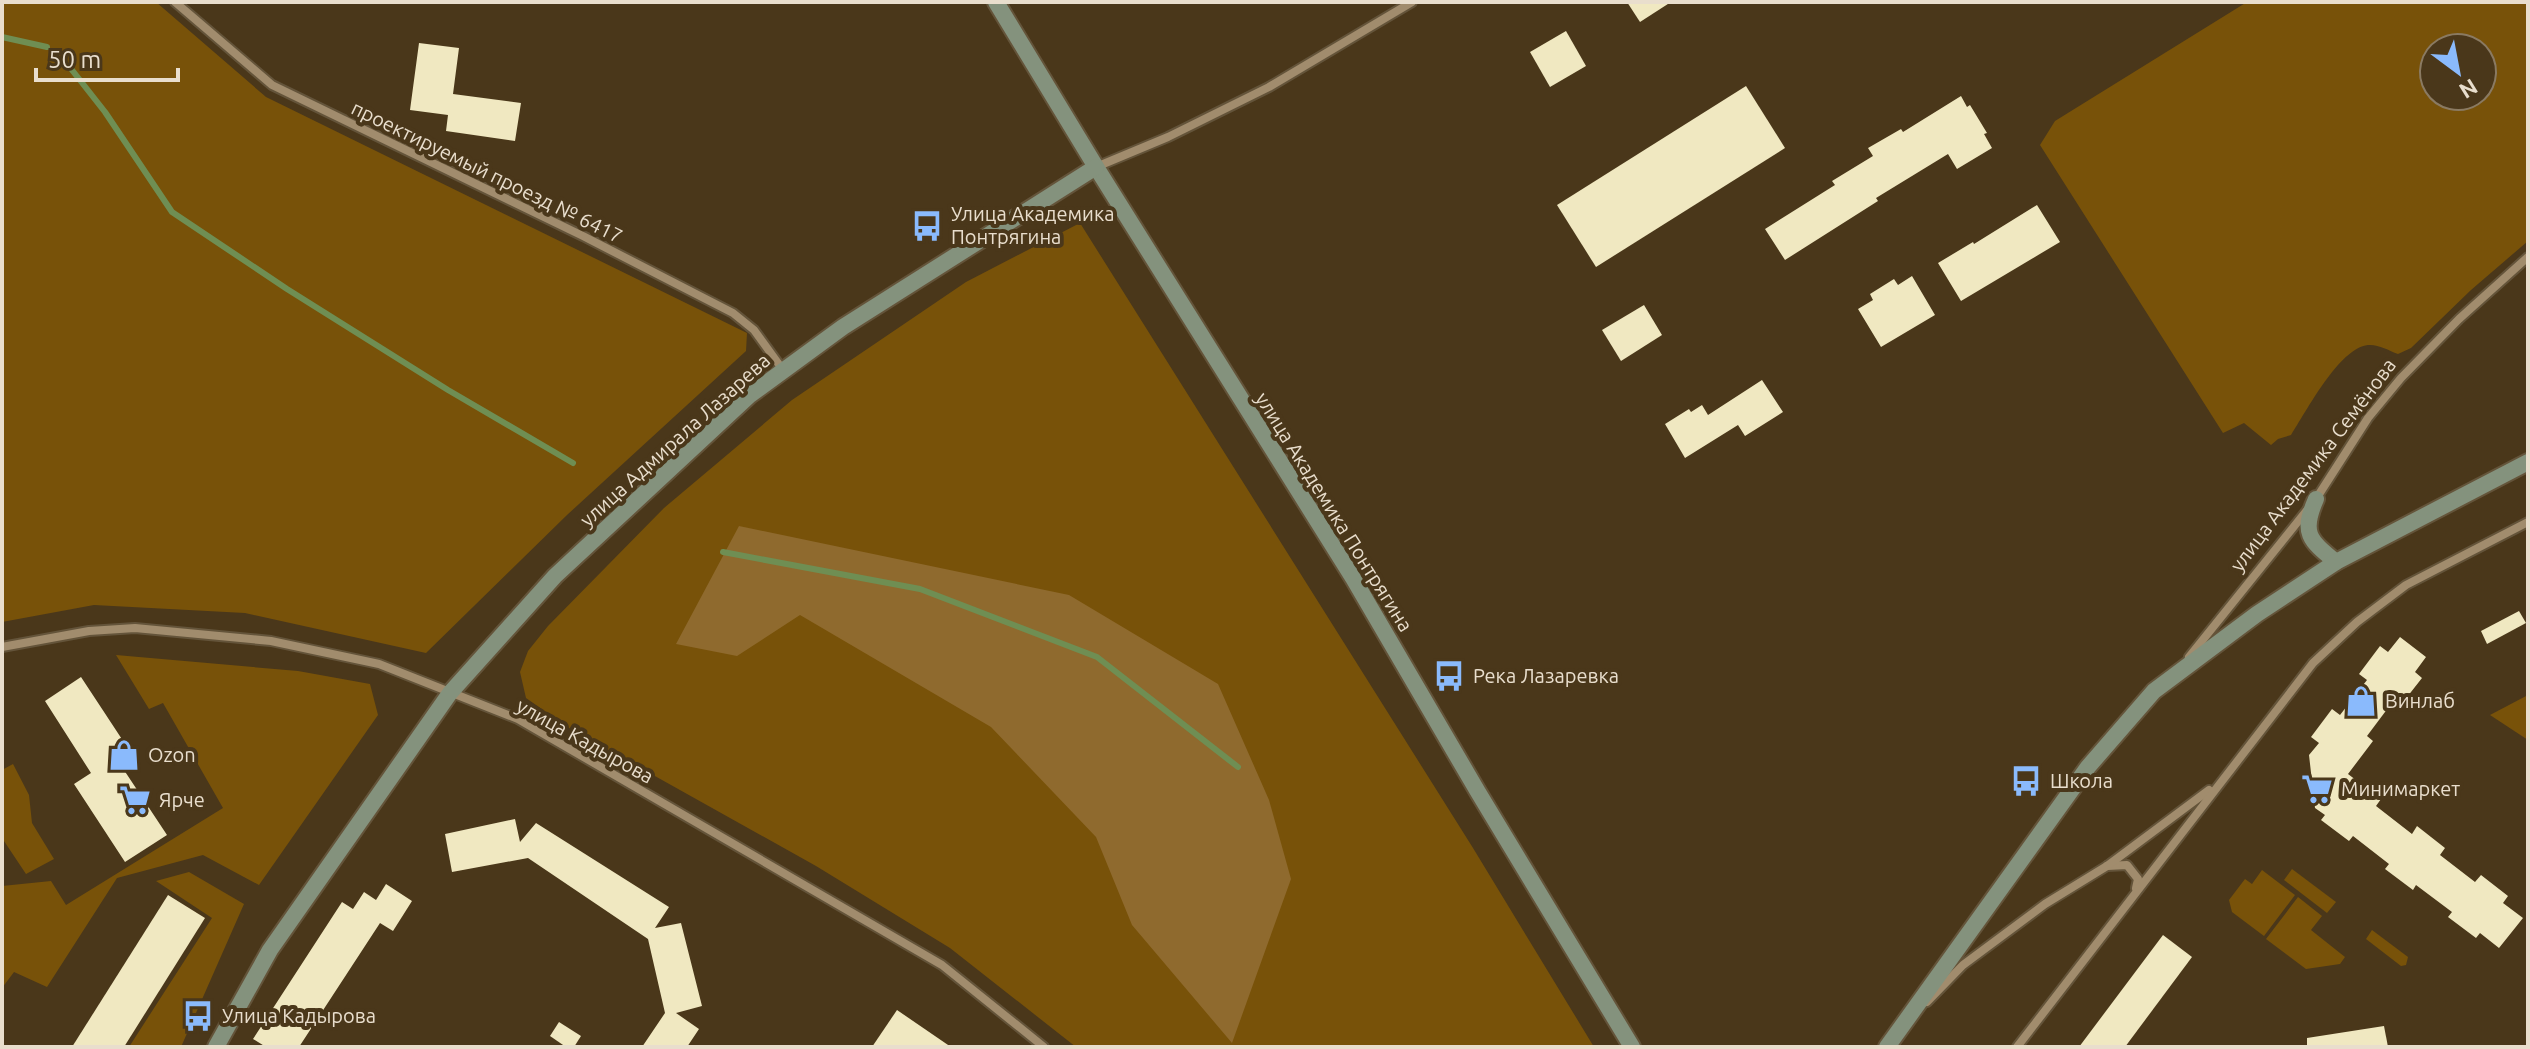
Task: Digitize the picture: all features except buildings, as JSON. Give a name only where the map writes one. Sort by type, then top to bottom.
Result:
[{"type":"street","name":"проектируемый проезд № 6417","points":[[175,2],[272,85],[596,242],[733,313],[754,330],[783,370]]},
{"type":"street","name":"улица Академика Понтрягина","points":[[996,2],[1353,578],[1632,1047]]},
{"type":"street","name":"улица Адмирала Лазарева","points":[[216,1047],[270,950],[450,693],[555,576],[750,395],[843,327],[1096,167],[1168,137],[1269,87],[1412,2]]},
{"type":"street","name":"улица Академика Семёнова","points":[[2176,673],[2316,499],[2368,418],[2401,378],[2459,319],[2528,257]]},
{"type":"street","name":"улица Академика Семёнова","points":[[1891,1041],[2088,767],[2154,691],[2264,609],[2336,562],[2528,462]]},
{"type":"street","points":[[2316,499],[2307,520],[2309,531],[2315,545],[2336,562]]},
{"type":"street","points":[[2017,1047],[2298,679],[2357,622],[2406,585],[2528,522]]},
{"type":"street","name":"улица Кадырова","points":[[2,647],[89,631],[135,628],[271,641],[379,664],[518,719],[942,965],[1044,1047]]},
{"type":"street","points":[[1891,1041],[1963,965],[2045,904],[2107,866],[2220,782]]},
{"type":"street","points":[[2107,866],[2127,865],[2138,879],[2134,893]]},
{"type":"shaded area","points":[[2,2],[156,2],[266,97],[747,333],[746,351],[567,515],[426,653],[245,613],[94,605],[2,622]]},
{"type":"shaded area","points":[[2247,2],[2528,2],[2528,241],[2411,348],[2398,354],[2368,345],[2346,357],[2324,382],[2291,435],[2271,445],[2244,423],[2223,433],[2040,145],[2055,121]]},
{"type":"shaded area","points":[[1080,223],[1473,848],[1594,1047],[1076,1047],[950,948],[816,866],[569,728],[526,698],[520,672],[528,651],[548,626],[664,508],[792,400],[966,282]]},
{"type":"shaded area","points":[[739,526],[1069,595],[1218,684],[1269,800],[1291,879],[1232,1043],[1132,925],[1096,837],[991,727],[800,615],[737,656],[676,644]]},
{"type":"shaded area","points":[[116,655],[298,671],[370,684],[378,715],[259,885],[203,855],[117,878],[47,987],[14,972],[2,988],[2,886],[51,881],[66,905],[223,808],[163,703],[149,709]]},
{"type":"shaded area","points":[[2528,695],[2528,740],[2490,715]]},
{"type":"shaded area","points":[[13,764],[29,795],[32,823],[54,859],[26,874],[2,838],[2,770]]},
{"type":"shaded area","points":[[2292,869],[2336,902],[2327,913],[2284,880]]},
{"type":"shaded area","points":[[2262,870],[2295,895],[2264,936],[2232,912],[2229,900],[2245,879],[2252,884]]},
{"type":"shaded area","points":[[189,872],[244,904],[181,1047],[129,1047],[212,918],[156,881]]},
{"type":"shaded area","points":[[2298,897],[2322,916],[2311,930],[2345,957],[2340,964],[2306,969],[2266,939]]},
{"type":"shaded area","points":[[2372,930],[2408,957],[2406,965],[2401,966],[2366,939]]},
{"type":"waterway","points":[[2,37],[47,47]]},
{"type":"waterway","points":[[72,70],[105,112],[172,212],[448,390],[573,463]]},
{"type":"waterway","points":[[723,552],[920,589],[1097,657],[1238,767]]},
{"type":"place","name":"Улица Академика Понтрягина","points":[[927,226]]},
{"type":"place","name":"Река Лазаревка","points":[[1449,676]]},
{"type":"place","name":"Винлаб","points":[[2361,701]]},
{"type":"place","name":"Ozon","points":[[124,755]]},
{"type":"place","name":"Школа","points":[[2026,781]]},
{"type":"place","name":"Минимаркет","points":[[2317,789]]},
{"type":"place","name":"Ярче","points":[[135,800]]},
{"type":"place","name":"Улица Кадырова","points":[[198,1016]]}]
